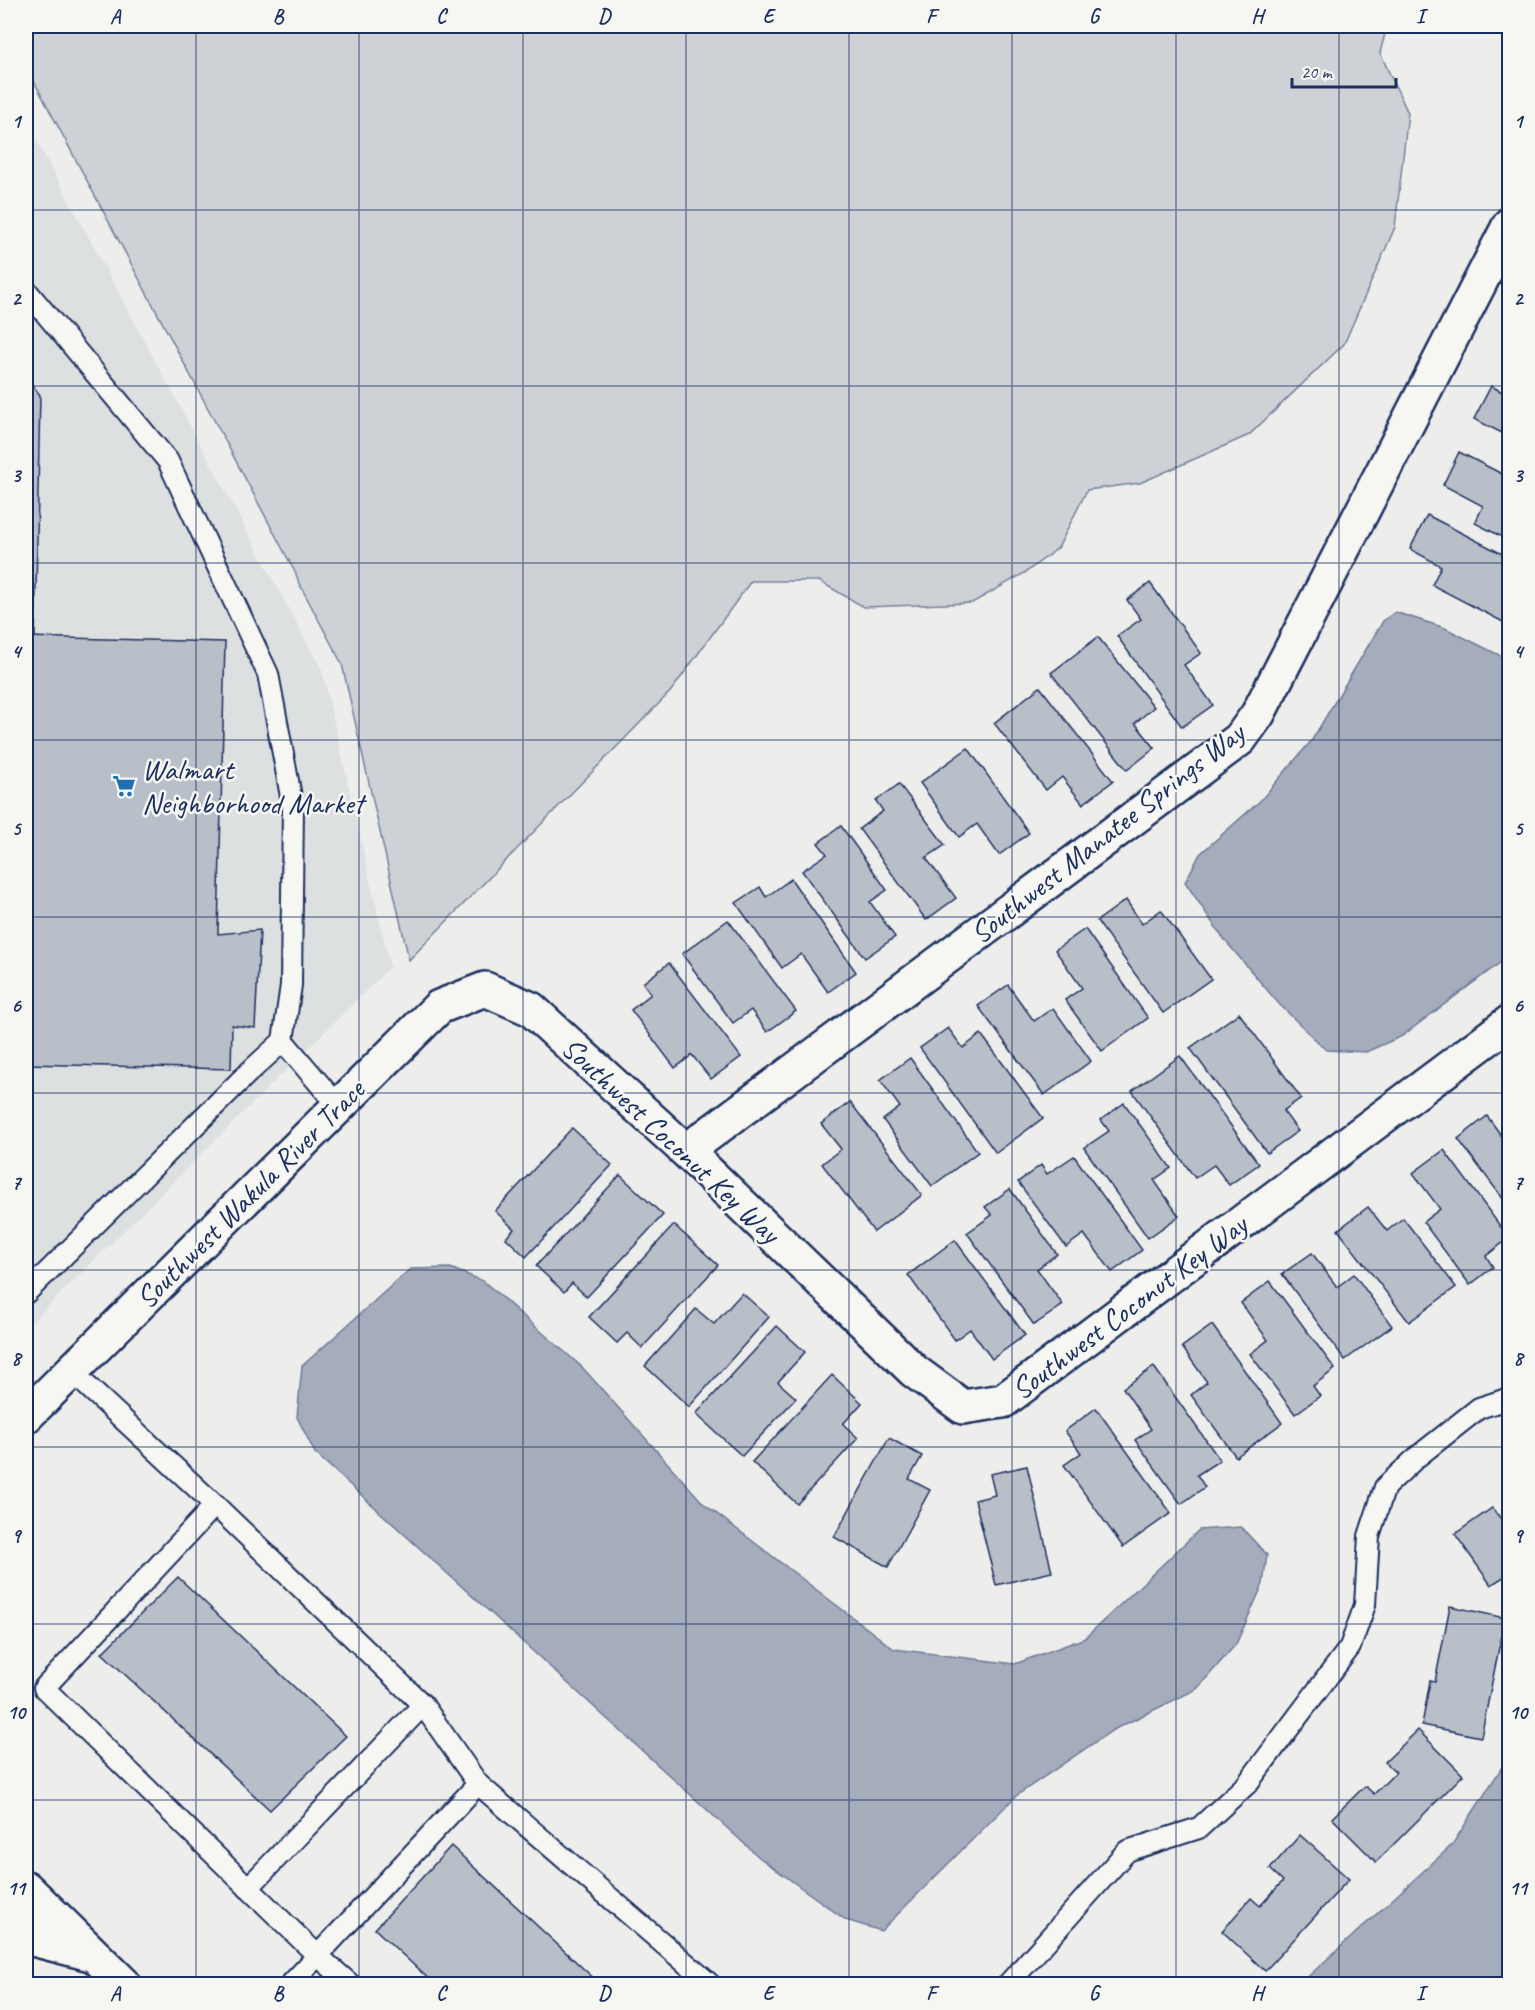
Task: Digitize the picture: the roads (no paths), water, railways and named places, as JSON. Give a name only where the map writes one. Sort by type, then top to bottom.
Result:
[{"type":"street","name":"Southwest Manatee Springs Way","points":[[686,1151],[1239,739],[1258,714],[1509,224]]},
{"type":"street","name":"Southwest Coconut Key Way","points":[[485,990],[531,1009],[686,1151],[914,1371],[963,1407],[1003,1401],[1509,1022]]},
{"type":"street","name":"Southwest Wakula River Trace","points":[[26,1416],[439,1007],[485,990]]},
{"type":"street","points":[[26,1888],[124,1984]]},
{"type":"street","points":[[26,1932],[33,1938],[93,1954]]},
{"type":"lane","points":[[26,290],[168,461],[268,674],[292,807],[291,985],[283,1041],[172,1147],[26,1293]]},
{"type":"lane","points":[[283,1041],[339,1107]]},
{"type":"lane","points":[[71,1371],[215,1505],[423,1705],[478,1784],[711,1984]]},
{"type":"lane","points":[[1008,1984],[1127,1851],[1199,1828],[1247,1784],[1350,1647],[1365,1605],[1369,1536],[1385,1487],[1417,1457],[1479,1408],[1509,1398]]},
{"type":"lane","points":[[215,1505],[44,1688],[318,1956],[350,1984]]},
{"type":"lane","points":[[248,1888],[423,1705]]},
{"type":"lane","points":[[291,1984],[478,1784]]},
{"type":"water","points":[[1395,612],[1445,628],[1509,660],[1509,956],[1402,1036],[1366,1052],[1326,1050],[1279,1004],[1223,938],[1185,882],[1200,854],[1260,801],[1312,740],[1383,621]]},
{"type":"water","points":[[450,1268],[483,1281],[582,1367],[704,1504],[894,1649],[1015,1664],[1085,1638],[1199,1530],[1241,1527],[1267,1555],[1263,1584],[1236,1644],[1197,1689],[1113,1730],[1016,1796],[881,1931],[846,1920],[760,1858],[315,1453],[297,1417],[302,1366],[410,1269]]},
{"type":"water","points":[[1509,1756],[1509,1984],[1300,1984],[1452,1845]]},
{"type":"place","name":"Walmart Neighborhood Market","points":[[124,786]]}]
